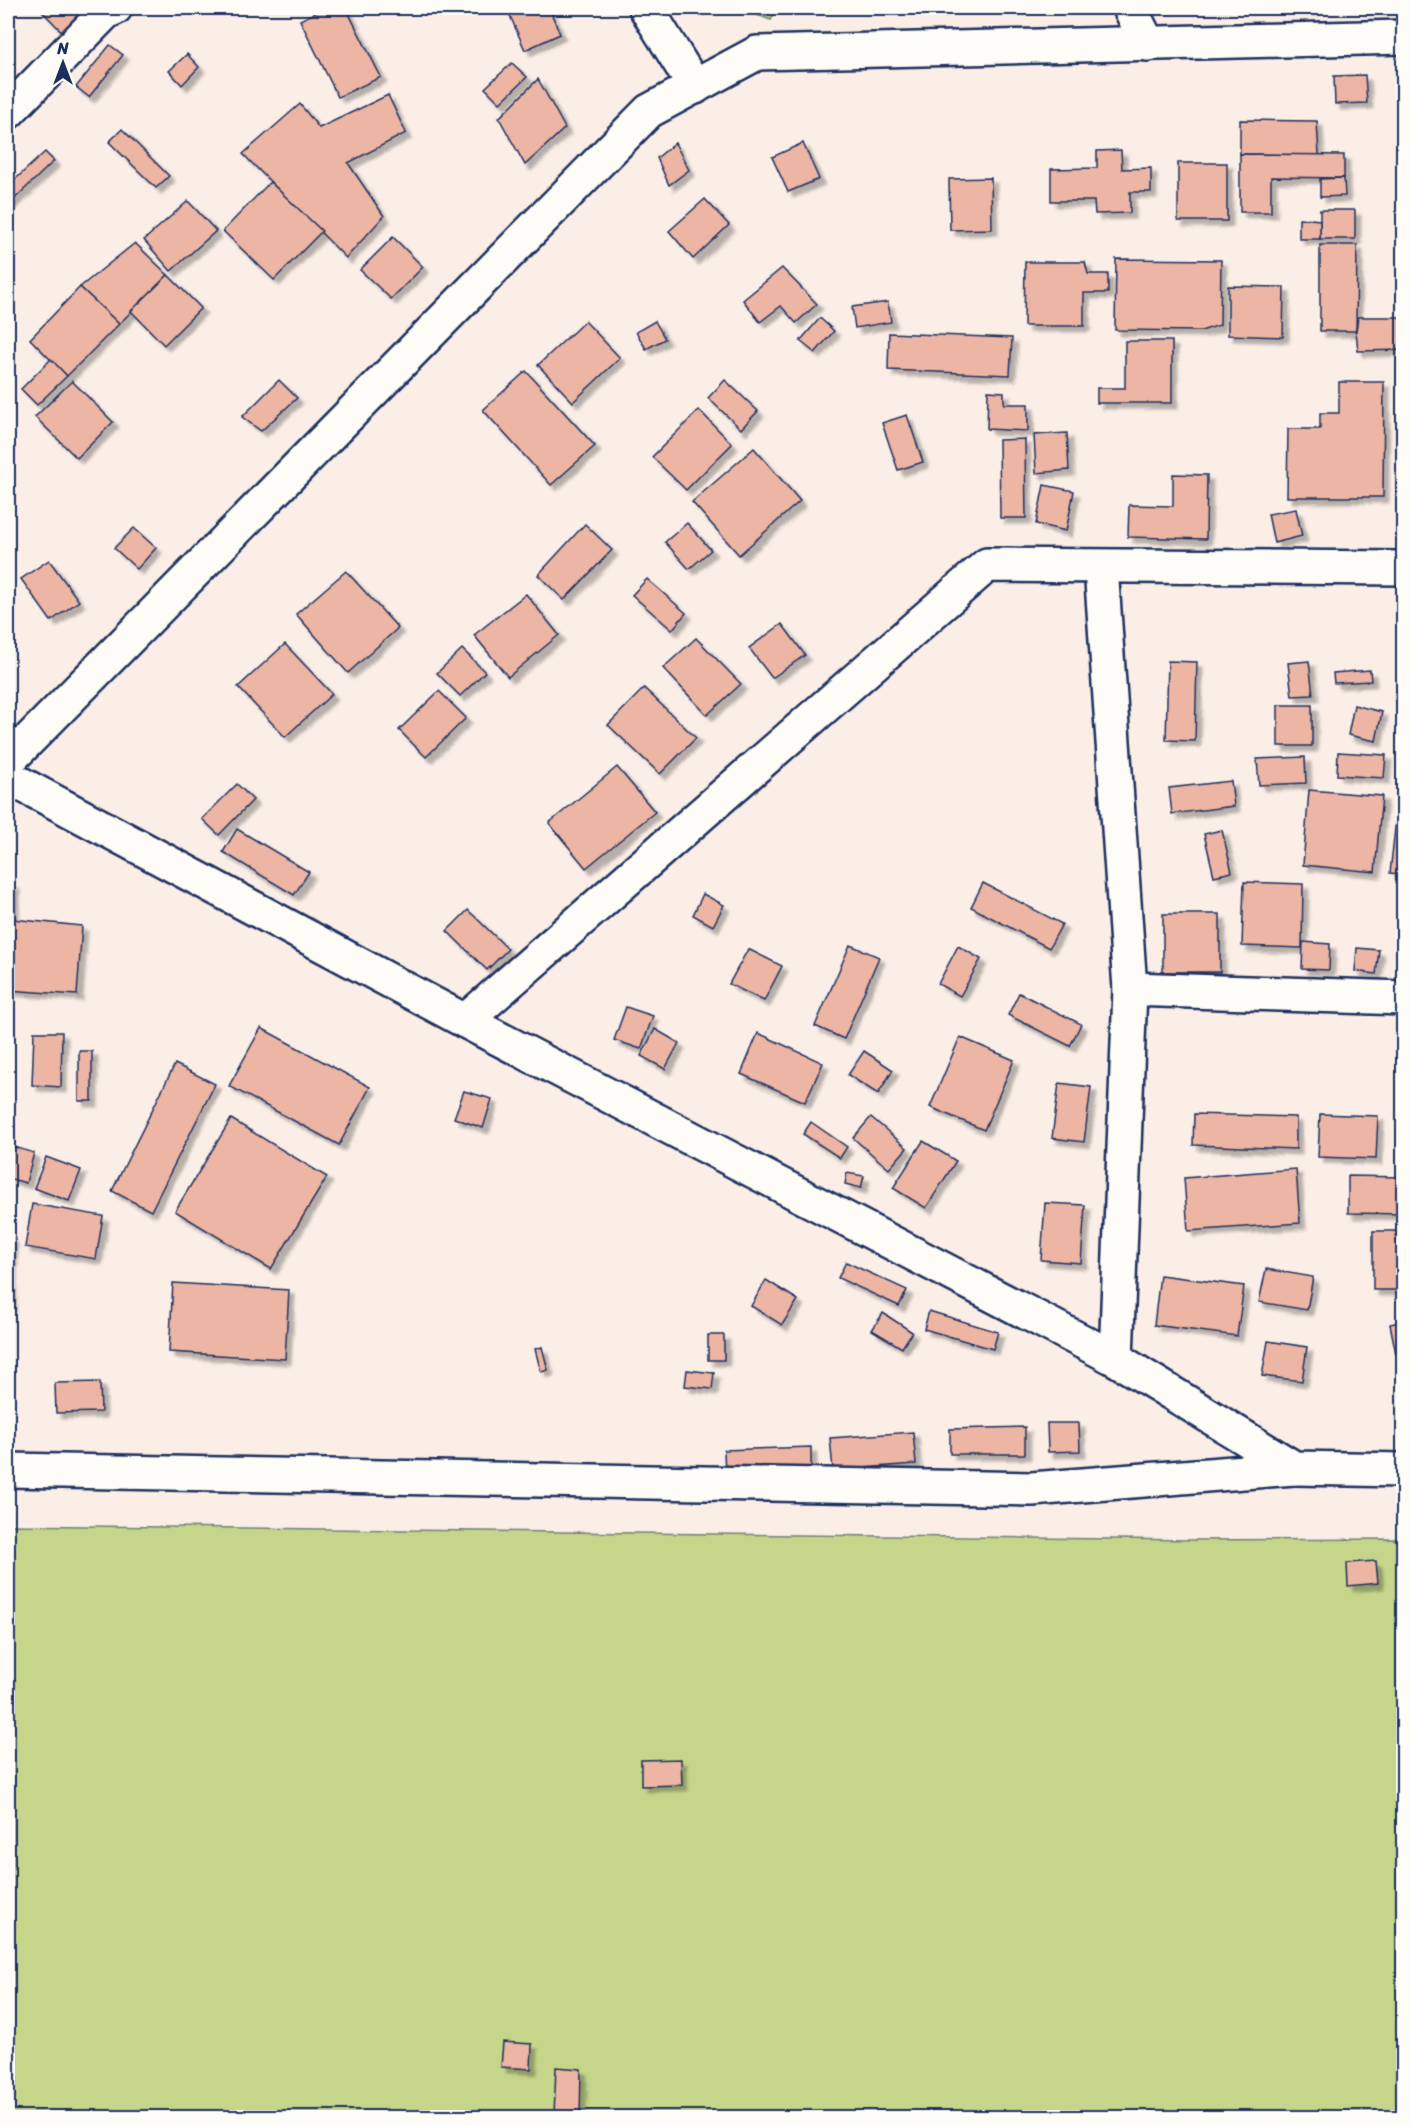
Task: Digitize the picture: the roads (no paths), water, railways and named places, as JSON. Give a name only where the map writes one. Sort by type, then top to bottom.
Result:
[{"type":"street","points":[[646,8],[695,87]]},
{"type":"street","points":[[1130,8],[1148,44]]},
{"type":"street","points":[[8,112],[109,9]]},
{"type":"street","points":[[8,761],[649,111],[757,53],[1404,37]]},
{"type":"street","points":[[465,1021],[987,565],[1404,568]]},
{"type":"street","points":[[1101,567],[1130,989],[1116,1359]]},
{"type":"street","points":[[8,777],[465,1021],[1116,1359],[1294,1468]]},
{"type":"street","points":[[1130,989],[1404,998]]},
{"type":"street","points":[[8,1470],[1032,1489],[1294,1468],[1404,1470]]}]
